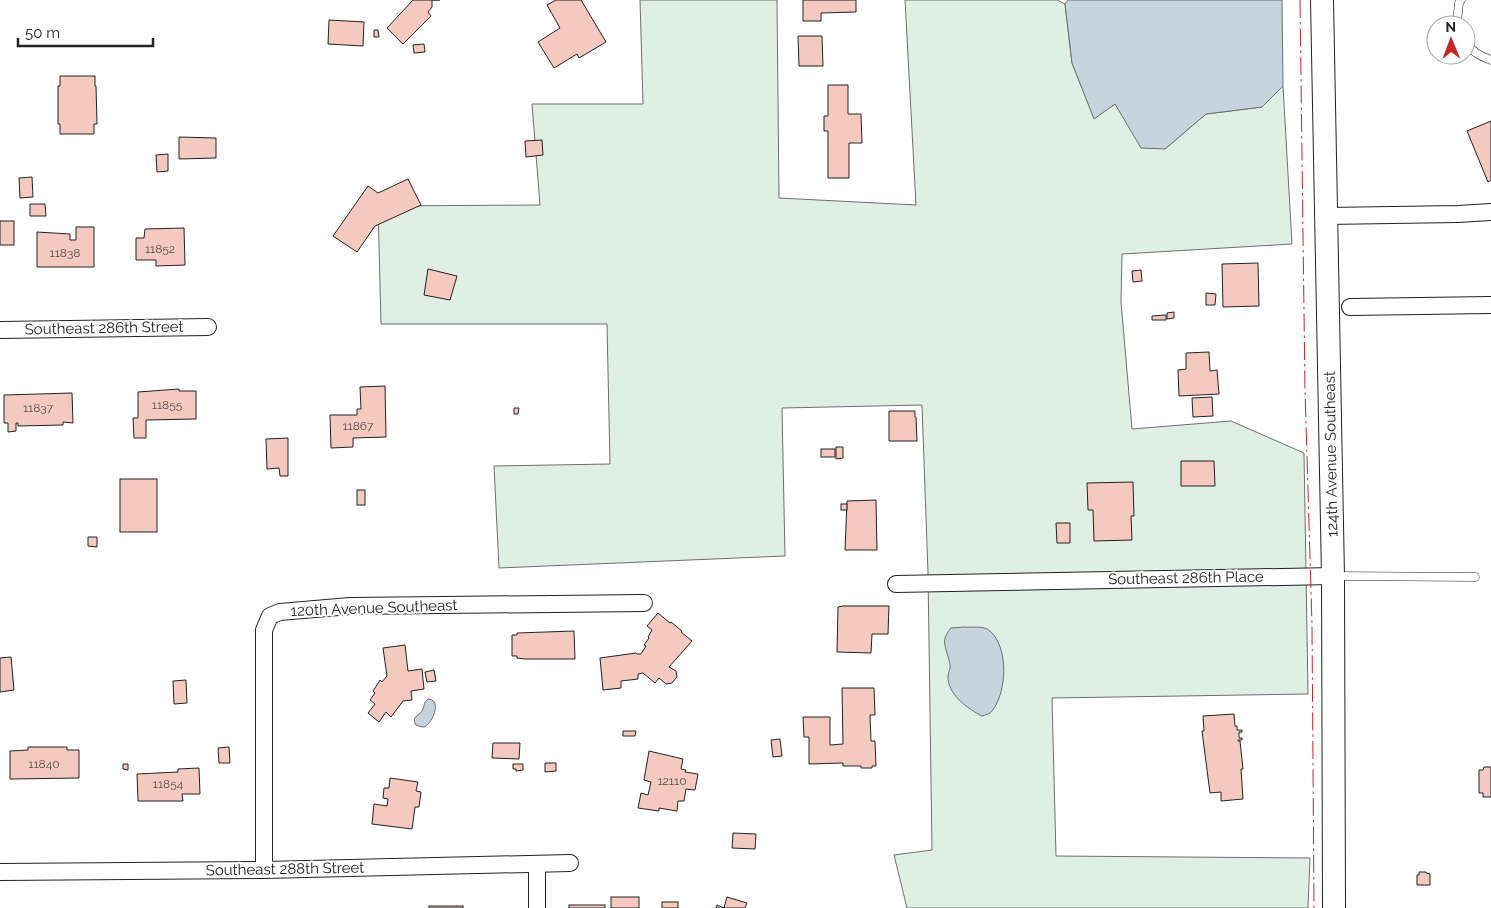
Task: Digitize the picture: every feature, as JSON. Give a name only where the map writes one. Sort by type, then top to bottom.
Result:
[{"type":"street","name":"124th Avenue Southeast","points":[[1322,0],[1333,576],[1334,908]]},
{"type":"street","points":[[1326,216],[1491,212]]},
{"type":"street","points":[[1350,307],[1491,305]]},
{"type":"street","name":"Southeast 286th Street","points":[[0,330],[208,327]]},
{"type":"street","name":"Southeast 286th Place","points":[[896,584],[1333,576]]},
{"type":"street","name":"120th Avenue Southeast","points":[[264,870],[264,630],[270,616],[280,612],[350,606],[644,603]]},
{"type":"street","name":"Southeast 288th Street","points":[[0,872],[264,870],[570,863]]},
{"type":"street","points":[[537,864],[537,908]]},
{"type":"lane","points":[[1458,15],[1461,0]]},
{"type":"lane","points":[[1476,53],[1491,60]]},
{"type":"lane","name":"Southeast 286th Place","points":[[1333,576],[1475,577]]},
{"type":"green space","points":[[640,0],[777,0],[779,198],[916,205],[905,0],[1057,0],[1065,4],[1072,63],[1094,118],[1115,104],[1165,149],[1206,114],[1262,107],[1283,86],[1292,244],[1122,254],[1121,302],[1132,429],[1231,421],[1304,453],[1308,694],[1052,698],[1056,856],[1310,858],[1308,908],[907,908],[894,855],[932,850],[928,573],[922,405],[782,408],[785,556],[499,568],[494,466],[610,464],[607,324],[381,324],[378,206],[540,205],[532,104],[643,104]]},
{"type":"shaded area","points":[[1068,0],[1282,0],[1283,86],[1262,107],[1206,114],[1165,149],[1141,148],[1115,104],[1094,119],[1072,63],[1065,4]]},
{"type":"shaded area","points":[[981,627],[990,631],[996,639],[1003,659],[1004,670],[1001,693],[992,711],[982,716],[959,700],[949,683],[950,666],[945,638],[951,628]]},
{"type":"shaded area","points":[[428,699],[435,703],[435,712],[430,722],[421,727],[416,725],[414,720],[422,711]]},
{"type":"building","points":[[413,0],[432,0],[432,7],[428,12],[431,16],[403,44],[387,28]]},
{"type":"building","points":[[556,0],[581,0],[606,42],[579,58],[577,54],[554,68],[538,42],[560,28],[547,5]]},
{"type":"building","points":[[803,0],[856,0],[856,12],[821,13],[821,21],[803,21]]},
{"type":"building","points":[[329,20],[364,22],[363,46],[328,44]]},
{"type":"building","points":[[374,30],[378,30],[379,37],[374,37]]},
{"type":"building","points":[[798,36],[822,36],[823,66],[799,66]]},
{"type":"building","points":[[424,44],[425,52],[414,53],[413,45]]},
{"type":"building","points":[[60,76],[95,76],[97,124],[94,124],[94,134],[60,134],[60,124],[58,124],[58,86],[60,86]]},
{"type":"building","points":[[828,85],[848,85],[848,114],[861,114],[862,143],[849,143],[849,178],[828,178],[828,131],[824,131],[824,116],[828,116]]},
{"type":"building","points":[[1491,121],[1491,180],[1488,182],[1467,131]]},
{"type":"building","points":[[179,137],[216,138],[216,158],[179,159]]},
{"type":"building","points":[[542,140],[543,155],[526,157],[525,141]]},
{"type":"building","points":[[168,154],[168,171],[157,172],[156,155]]},
{"type":"building","points":[[32,177],[33,197],[20,198],[19,178]]},
{"type":"building","points":[[408,179],[421,205],[375,226],[357,252],[333,236],[368,186],[378,193]]},
{"type":"building","points":[[30,204],[45,204],[46,216],[30,216]]},
{"type":"building","points":[[0,221],[14,221],[14,245],[0,245]]},
{"type":"building","points":[[76,227],[94,227],[94,267],[37,267],[37,232],[70,234],[70,240],[76,240]]},
{"type":"building","points":[[184,228],[185,265],[156,266],[156,260],[136,260],[136,238],[144,238],[145,229]]},
{"type":"building","points":[[1258,263],[1259,306],[1223,307],[1222,264]]},
{"type":"building","points":[[428,269],[457,276],[450,300],[424,295]]},
{"type":"building","points":[[1141,270],[1142,281],[1133,282],[1132,271]]},
{"type":"building","points":[[1206,293],[1216,294],[1215,305],[1206,305]]},
{"type":"building","points":[[1174,312],[1174,318],[1167,319],[1167,313]]},
{"type":"building","points":[[1166,315],[1166,320],[1152,320],[1152,316]]},
{"type":"building","points":[[1209,352],[1210,371],[1217,370],[1219,394],[1179,396],[1178,370],[1186,369],[1186,353]]},
{"type":"building","points":[[385,386],[386,437],[353,438],[353,447],[331,448],[330,415],[357,415],[357,409],[361,409],[360,387]]},
{"type":"building","points":[[179,389],[179,391],[196,391],[196,419],[146,420],[146,438],[134,438],[133,418],[138,418],[138,392]]},
{"type":"building","points":[[72,393],[73,423],[63,422],[63,425],[18,426],[18,423],[16,423],[16,431],[8,432],[8,423],[4,423],[4,395]]},
{"type":"building","points":[[1212,397],[1213,416],[1193,417],[1192,398]]},
{"type":"building","points":[[514,408],[519,408],[518,414],[514,414]]},
{"type":"building","points":[[889,411],[915,411],[917,441],[889,441]]},
{"type":"building","points":[[288,438],[288,476],[280,476],[279,468],[267,469],[266,439]]},
{"type":"building","points":[[836,447],[843,447],[843,458],[836,459]]},
{"type":"building","points":[[821,449],[835,449],[835,457],[821,457]]},
{"type":"building","points":[[1181,461],[1214,461],[1215,486],[1181,486]]},
{"type":"building","points":[[120,479],[157,479],[157,532],[120,532]]},
{"type":"building","points":[[1133,482],[1134,516],[1131,516],[1132,540],[1094,541],[1093,510],[1088,510],[1087,483]]},
{"type":"building","points":[[357,490],[365,490],[365,505],[357,505]]},
{"type":"building","points":[[876,500],[877,550],[845,550],[847,501]]},
{"type":"building","points":[[841,504],[847,504],[847,510],[841,510]]},
{"type":"building","points":[[1056,523],[1070,523],[1070,543],[1057,543]]},
{"type":"building","points":[[88,537],[97,537],[97,547],[88,546]]},
{"type":"building","points":[[889,606],[888,634],[872,634],[871,653],[837,652],[838,607]]},
{"type":"building","points":[[658,613],[692,641],[669,667],[676,671],[677,677],[672,683],[666,684],[659,678],[655,683],[643,673],[638,674],[638,679],[621,681],[621,688],[603,690],[600,658],[641,654],[652,630],[647,626]]},
{"type":"building","points":[[574,631],[575,659],[525,659],[512,656],[512,635],[517,635],[517,633]]},
{"type":"building","points":[[405,645],[408,671],[422,669],[424,689],[411,691],[412,700],[403,701],[391,717],[386,712],[379,722],[368,713],[375,704],[370,700],[375,693],[373,691],[380,680],[382,682],[387,676],[383,648]]},
{"type":"building","points":[[11,657],[14,690],[0,692],[0,658]]},
{"type":"building","points":[[434,670],[436,681],[427,682],[425,672]]},
{"type":"building","points":[[186,680],[187,703],[174,704],[173,681]]},
{"type":"building","points":[[842,688],[874,688],[875,715],[870,715],[871,741],[875,741],[876,766],[872,766],[872,768],[843,766],[843,763],[809,764],[809,737],[804,737],[803,717],[830,717],[830,745],[843,744]]},
{"type":"building","points":[[1234,714],[1237,730],[1242,730],[1242,732],[1239,732],[1239,738],[1242,738],[1242,740],[1238,741],[1240,741],[1243,769],[1241,769],[1243,799],[1221,801],[1221,792],[1210,793],[1202,731],[1204,731],[1203,716]]},
{"type":"building","points":[[623,731],[636,731],[635,736],[623,736]]},
{"type":"building","points":[[780,739],[782,756],[773,757],[771,740]]},
{"type":"building","points":[[493,743],[520,743],[519,759],[492,758]]},
{"type":"building","points":[[28,747],[67,747],[67,750],[79,750],[79,778],[10,779],[10,751],[28,750]]},
{"type":"building","points":[[229,747],[230,763],[219,763],[218,748]]},
{"type":"building","points":[[649,751],[683,759],[681,769],[686,770],[685,772],[698,774],[695,790],[686,789],[684,801],[678,801],[677,811],[659,808],[659,811],[638,808],[641,793],[648,795],[651,782],[644,780]]},
{"type":"building","points":[[545,763],[556,763],[556,771],[545,772]]},
{"type":"building","points":[[123,764],[128,764],[128,770],[123,769]]},
{"type":"building","points":[[513,764],[523,764],[523,770],[516,771],[516,769],[513,769]]},
{"type":"building","points":[[1484,767],[1491,767],[1491,797],[1483,797],[1483,793],[1479,793],[1479,770],[1483,770]]},
{"type":"building","points":[[199,768],[200,794],[182,794],[183,801],[138,801],[137,774],[178,772],[178,769]]},
{"type":"building","points":[[390,778],[418,782],[416,791],[421,792],[419,807],[415,807],[412,829],[372,824],[374,804],[387,806],[388,799],[383,798],[384,788],[389,788]]},
{"type":"building","points":[[733,833],[756,834],[755,849],[732,848]]},
{"type":"building","points":[[1419,872],[1430,874],[1430,885],[1417,885],[1417,875],[1419,875]]},
{"type":"building","points":[[611,897],[639,897],[639,908],[611,908]]},
{"type":"building","points":[[727,897],[747,903],[745,908],[724,908]]},
{"type":"building","points":[[662,902],[678,902],[678,908],[662,908]]},
{"type":"building","points":[[569,905],[605,905],[605,908],[569,908]]},
{"type":"building","points":[[429,906],[463,906],[463,908],[429,908]]},
{"type":"power","points":[[1300,0],[1305,390],[1312,625],[1314,908]]}]
